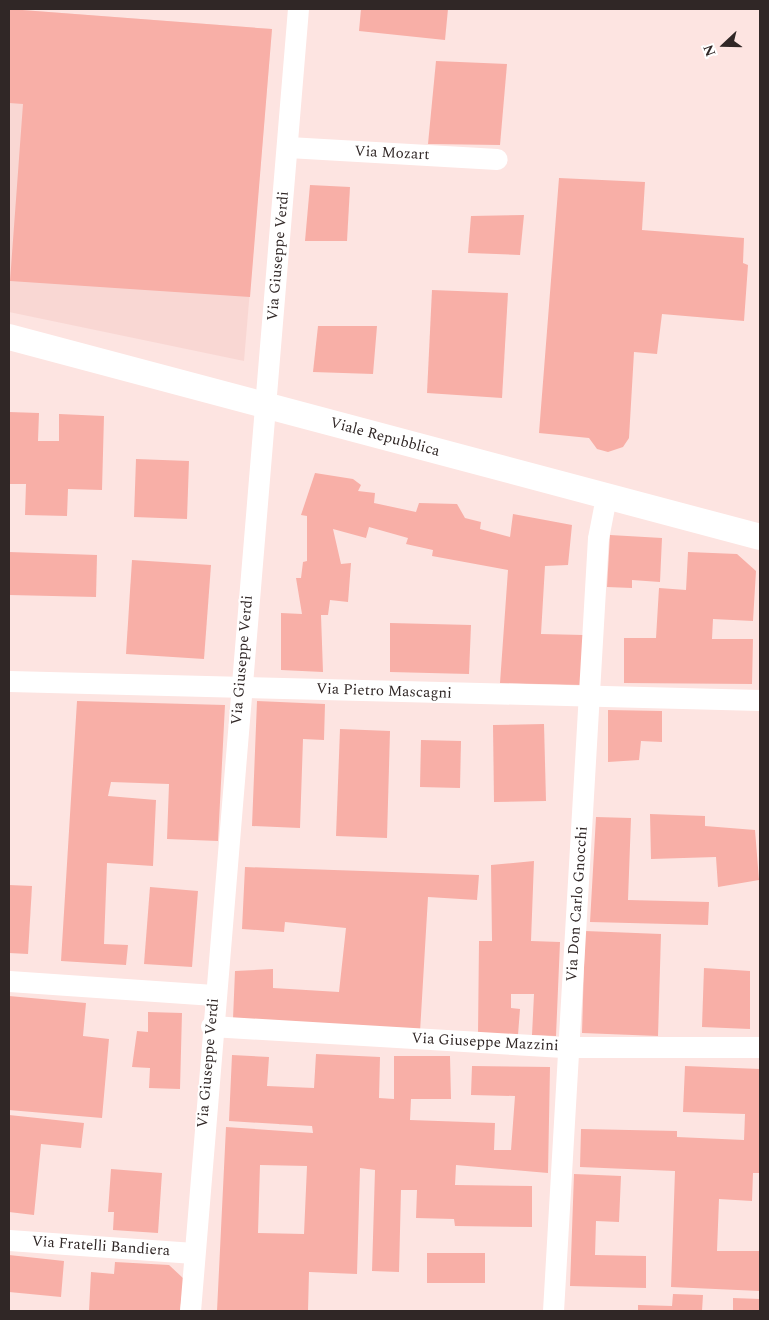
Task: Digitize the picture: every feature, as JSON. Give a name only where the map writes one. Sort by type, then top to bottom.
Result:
[{"type":"street","name":"Via Giuseppe Verdi","points":[[190,1311],[211,1026],[288,147],[295,9]]},
{"type":"street","name":"Via Mozart","points":[[288,147],[497,159]]},
{"type":"street","name":"Viale Repubblica","points":[[9,337],[760,537]]},
{"type":"street","name":"Via Don Carlo Gnocchi","points":[[553,1311],[598,538],[606,497]]},
{"type":"street","name":"Via Pietro Mascagni","points":[[9,681],[760,700]]},
{"type":"street","points":[[9,981],[214,995]]},
{"type":"street","name":"Via Giuseppe Mazzini","points":[[211,1026],[567,1047],[760,1047]]},
{"type":"street","name":"Via Fratelli Bandiera","points":[[9,1240],[194,1253]]},
{"type":"shaded area","points":[[9,9],[272,29],[244,361],[9,312]]},
{"type":"building","points":[[9,9],[272,29],[250,297],[10,281],[23,104],[9,103]]},
{"type":"building","points":[[361,9],[448,9],[445,40],[359,31]]},
{"type":"building","points":[[436,61],[507,64],[500,145],[428,144]]},
{"type":"building","points":[[559,178],[645,182],[642,230],[744,238],[743,263],[748,265],[744,321],[662,314],[657,354],[634,352],[629,438],[623,447],[608,452],[597,449],[589,438],[539,433]]},
{"type":"building","points":[[310,185],[350,187],[347,241],[305,241]]},
{"type":"building","points":[[524,215],[520,255],[468,253],[471,216]]},
{"type":"building","points":[[432,290],[508,293],[502,398],[427,393]]},
{"type":"building","points":[[318,326],[377,326],[373,374],[313,372]]},
{"type":"building","points":[[9,412],[39,413],[38,441],[59,441],[59,414],[104,416],[102,490],[68,489],[67,516],[25,515],[26,484],[9,484]]},
{"type":"building","points":[[136,459],[189,461],[187,519],[134,517]]},
{"type":"building","points":[[315,473],[353,479],[361,485],[358,491],[375,493],[374,503],[416,512],[419,503],[457,504],[465,518],[481,522],[480,529],[510,537],[513,514],[572,525],[568,565],[545,566],[541,634],[583,635],[582,685],[500,683],[508,570],[432,556],[433,550],[406,544],[408,538],[369,527],[366,538],[333,529],[341,564],[351,563],[348,602],[330,600],[328,615],[321,615],[323,672],[281,670],[281,613],[302,614],[296,578],[301,578],[303,562],[307,561],[307,516],[301,515]]},
{"type":"building","points":[[610,535],[662,538],[660,582],[632,580],[632,588],[607,587]]},
{"type":"building","points":[[9,552],[97,555],[96,597],[9,595]]},
{"type":"building","points":[[688,552],[737,554],[756,571],[753,621],[713,619],[712,639],[753,639],[752,684],[624,683],[624,638],[656,638],[659,588],[686,590]]},
{"type":"building","points":[[132,560],[211,565],[204,659],[126,654]]},
{"type":"building","points":[[390,623],[471,625],[469,674],[390,672]]},
{"type":"building","points":[[77,701],[225,705],[218,841],[167,839],[169,784],[111,782],[108,796],[156,800],[153,866],[107,863],[104,944],[128,945],[126,965],[61,961]]},
{"type":"building","points":[[257,701],[325,704],[324,740],[303,739],[300,828],[252,826]]},
{"type":"building","points":[[608,710],[662,711],[662,742],[641,741],[639,760],[608,762]]},
{"type":"building","points":[[544,724],[546,801],[494,802],[493,725]]},
{"type":"building","points":[[340,729],[390,731],[387,838],[336,836]]},
{"type":"building","points":[[421,740],[461,741],[460,788],[420,787]]},
{"type":"building","points":[[650,814],[705,816],[705,826],[755,830],[759,880],[718,887],[716,857],[651,859]]},
{"type":"building","points":[[596,817],[631,818],[628,900],[709,902],[708,925],[590,922]]},
{"type":"building","points":[[534,861],[531,941],[560,942],[556,1036],[532,1035],[534,994],[511,994],[511,1008],[520,1009],[518,1035],[478,1034],[479,941],[492,941],[491,865]]},
{"type":"building","points":[[245,867],[479,875],[477,900],[428,897],[420,1032],[233,1019],[235,971],[273,969],[273,988],[339,992],[346,928],[285,922],[284,932],[242,929]]},
{"type":"building","points":[[9,885],[32,886],[28,954],[9,953]]},
{"type":"building","points":[[150,887],[198,891],[192,967],[144,964]]},
{"type":"building","points":[[585,931],[661,934],[658,1036],[582,1033]]},
{"type":"building","points":[[704,968],[750,971],[750,1029],[702,1027]]},
{"type":"building","points":[[9,996],[86,1003],[83,1036],[109,1039],[102,1118],[9,1110]]},
{"type":"building","points":[[148,1012],[182,1013],[180,1089],[149,1088],[150,1068],[132,1067],[137,1031],[148,1032]]},
{"type":"building","points":[[316,1054],[380,1057],[379,1098],[394,1099],[394,1056],[450,1056],[451,1099],[411,1099],[410,1120],[495,1123],[494,1150],[511,1150],[515,1096],[471,1095],[472,1066],[550,1067],[548,1173],[456,1165],[455,1185],[532,1186],[532,1227],[455,1226],[454,1219],[416,1218],[417,1190],[401,1190],[399,1272],[372,1271],[375,1170],[360,1168],[357,1274],[309,1272],[308,1311],[217,1311],[226,1127],[313,1133],[312,1126],[229,1121],[232,1055],[269,1057],[267,1086],[314,1088]],"holes":[[[260,1165],[307,1166],[304,1234],[258,1233]]]},
{"type":"building","points":[[685,1066],[760,1069],[760,1173],[753,1173],[752,1201],[719,1199],[717,1251],[760,1251],[760,1291],[671,1287],[675,1171],[580,1167],[581,1129],[677,1131],[677,1137],[744,1140],[745,1114],[683,1112]]},
{"type":"building","points":[[9,1115],[84,1123],[81,1148],[41,1144],[34,1215],[9,1212]]},
{"type":"building","points":[[111,1169],[162,1173],[158,1233],[113,1230],[114,1212],[108,1212]]},
{"type":"building","points":[[574,1174],[621,1176],[619,1222],[596,1221],[595,1255],[646,1256],[646,1288],[570,1286]]},
{"type":"building","points":[[427,1253],[485,1253],[485,1283],[427,1283]]},
{"type":"building","points":[[9,1255],[64,1261],[61,1297],[9,1292]]},
{"type":"building","points":[[115,1262],[169,1265],[184,1279],[180,1311],[89,1311],[91,1272],[114,1274]]},
{"type":"building","points":[[673,1294],[703,1295],[702,1311],[638,1311],[638,1305],[672,1306]]},
{"type":"building","points":[[733,1298],[760,1299],[760,1311],[733,1311]]}]
